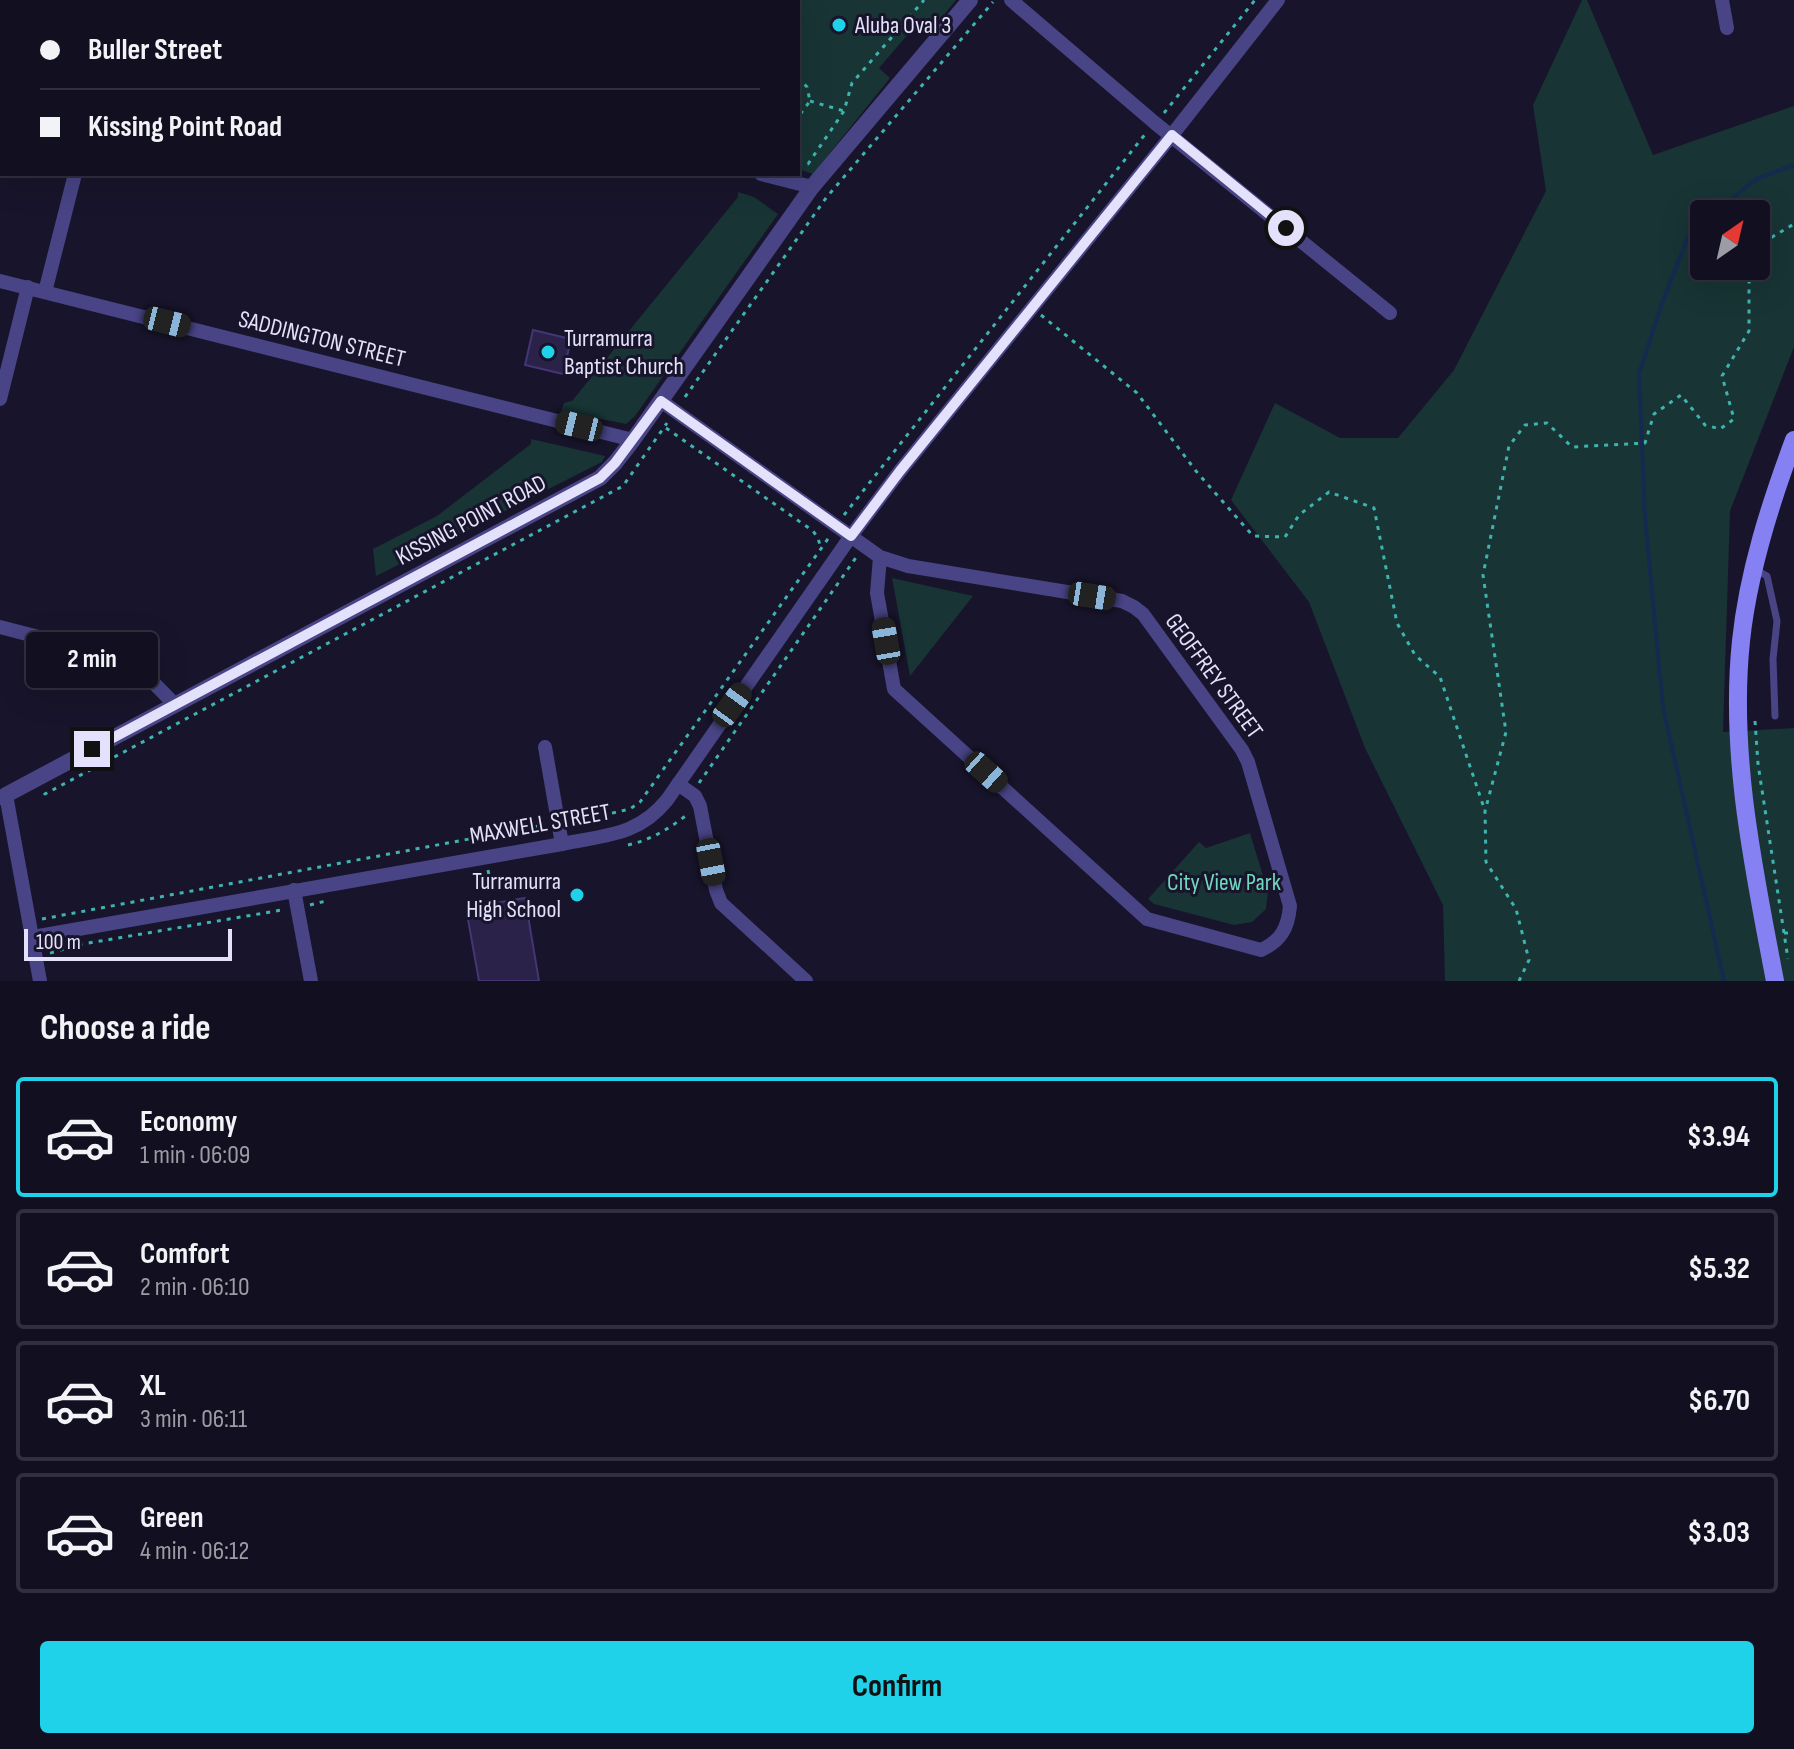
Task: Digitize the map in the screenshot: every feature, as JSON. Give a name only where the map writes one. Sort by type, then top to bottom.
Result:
[{"type":"main road","points":[[1775,981],[1757,886],[1738,734],[1738,695],[1741,640],[1755,569],[1771,504],[1794,440]]},
{"type":"street","name":"KISSING POINT ROAD","points":[[3,797],[600,478],[633,440],[812,187],[970,0]]},
{"type":"street","points":[[1011,0],[1155,123],[1390,313]]},
{"type":"street","name":"MAXWELL STREET","points":[[33,937],[562,844],[622,832],[656,814],[900,471],[1278,0]]},
{"type":"street","points":[[1722,0],[1727,28]]},
{"type":"street","points":[[45,292],[74,176]]},
{"type":"street","points":[[769,176],[812,187]]},
{"type":"street","name":"SADDINGTON STREET","points":[[0,281],[633,440]]},
{"type":"street","points":[[0,399],[28,287]]},
{"type":"street","name":"GEOFFREY STREET","points":[[661,401],[880,557],[908,566],[1122,601],[1143,614],[1248,762],[1290,906],[1289,923],[1281,937],[1261,950],[1147,919],[894,689],[877,593],[880,557]]},
{"type":"street","points":[[0,627],[133,664],[175,705]]},
{"type":"street","points":[[545,747],[562,844]]},
{"type":"street","points":[[678,784],[695,796],[700,806],[721,903],[806,981]]},
{"type":"street","points":[[3,797],[40,981]]},
{"type":"street","points":[[294,890],[311,981]]},
{"type":"lane","points":[[1755,569],[1767,576],[1777,621],[1773,659],[1775,716]]},
{"type":"path","points":[[800,162],[808,164],[844,111],[852,83],[924,0]]},
{"type":"path","points":[[1162,116],[1255,0]]},
{"type":"path","points":[[685,397],[826,198],[993,2]]},
{"type":"path","points":[[800,79],[807,87],[810,101],[800,114]]},
{"type":"path","points":[[810,101],[844,111]]},
{"type":"path","points":[[844,515],[1148,130]]},
{"type":"path","points":[[1770,238],[1794,224]]},
{"type":"path","points":[[1519,981],[1529,960],[1516,909],[1486,862],[1485,811],[1506,732],[1483,575],[1509,446],[1525,425],[1547,423],[1572,447],[1645,443],[1654,414],[1681,395],[1705,425],[1720,429],[1734,419],[1722,376],[1749,331],[1750,280]]},
{"type":"path","points":[[1032,308],[1137,393],[1196,471],[1253,536],[1285,537],[1299,515],[1329,492],[1374,508],[1397,623],[1415,655],[1440,677],[1485,811]]},
{"type":"path","points":[[664,427],[813,531],[821,549]]},
{"type":"path","points":[[573,822],[630,809],[640,802],[830,536]]},
{"type":"path","points":[[699,783],[857,556]]},
{"type":"path","points":[[746,652],[753,657]]},
{"type":"path","points":[[1755,718],[1758,764],[1790,969]]},
{"type":"path","points":[[42,919],[548,824]]},
{"type":"path","points":[[488,870],[491,886]]},
{"type":"path","points":[[48,953],[83,944],[286,909]]},
{"type":"path","points":[[1784,933],[1794,933]]},
{"type":"green space","points":[[800,0],[956,0],[934,27],[922,18],[879,68],[890,78],[813,174],[800,170]]},
{"type":"green space","points":[[1582,0],[1587,0],[1653,155],[1794,106],[1794,347],[1730,511],[1723,732],[1794,728],[1794,981],[1445,981],[1443,905],[1365,748],[1309,602],[1231,500],[1275,403],[1340,438],[1398,438],[1454,370],[1546,191],[1533,105]]},
{"type":"green space","points":[[738,192],[754,197],[778,214],[635,416],[626,424],[561,411],[564,403],[572,401],[738,197]]},
{"type":"green space","points":[[531,439],[605,456],[602,462],[376,576],[373,549],[437,516],[531,444]]},
{"type":"green space","points":[[892,578],[973,596],[910,676]]},
{"type":"green space","name":"City View Park","points":[[1250,833],[1268,892],[1266,909],[1252,922],[1234,925],[1154,904],[1148,899],[1199,842],[1206,848]]},
{"type":"building","name":"Turramurra Baptist Church","points":[[533,330],[571,339],[563,374],[525,365]]},
{"type":"building","points":[[525,898],[539,981],[479,981],[466,908]]},
{"type":"waterway","points":[[1730,200],[1756,179],[1794,165]]},
{"type":"waterway","points":[[1690,233],[1661,306],[1639,374],[1645,518],[1663,707],[1724,981]]},
{"type":"place","name":"Aluba Oval 3","points":[[839,25]]},
{"type":"place","name":"Turramurra Baptist Church","points":[[548,352]]},
{"type":"place","name":"Turramurra High School","points":[[577,895]]},
{"type":"route","points":[[92,749],[600,478],[615,463],[661,401],[851,536],[1172,135],[1286,228]]}]
